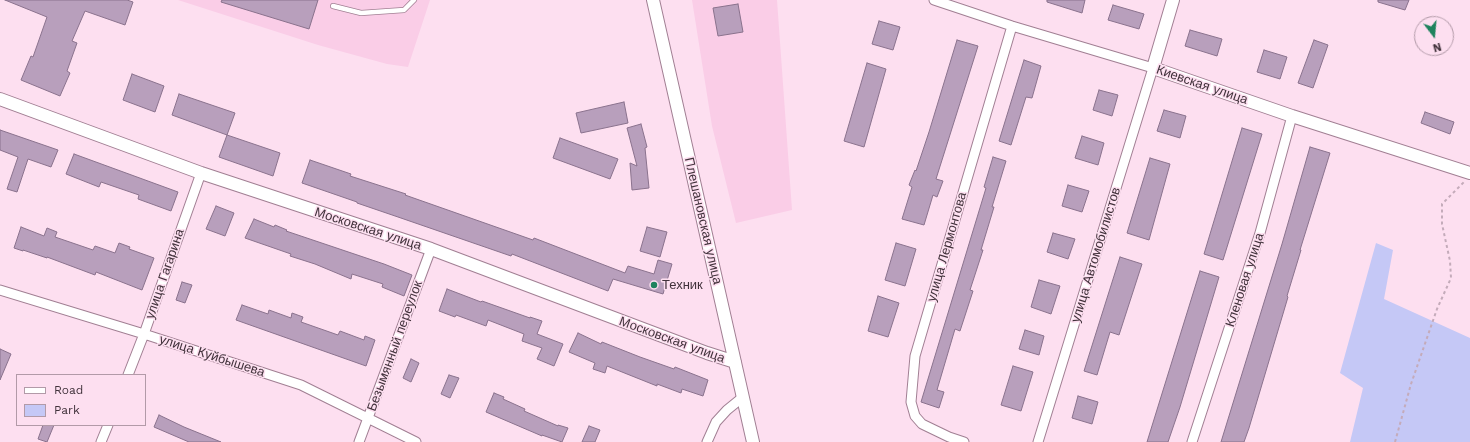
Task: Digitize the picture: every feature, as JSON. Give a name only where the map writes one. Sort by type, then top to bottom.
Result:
[{"type":"street","name":"Плешановская улица","points":[[653,0],[753,442]]},
{"type":"street","name":"Киевская улица","points":[[934,0],[1012,26],[1153,68],[1468,176]]},
{"type":"street","points":[[1153,68],[1173,0]]},
{"type":"street","name":"улица Лермонтова","points":[[964,442],[949,437],[922,424],[915,416],[911,402],[915,356],[1012,26]]},
{"type":"street","name":"улица Автомобилистов","points":[[1038,442],[1153,68]]},
{"type":"street","name":"Московская улица","points":[[0,99],[201,173],[431,249],[706,353],[735,362]]},
{"type":"street","name":"Кленовая улица","points":[[1192,442],[1260,233],[1292,116]]},
{"type":"street","name":"улица Гагарина","points":[[128,374],[201,173]]},
{"type":"street","name":"Безымянный переулок","points":[[359,442],[431,249]]},
{"type":"street","name":"улица Куйбышева","points":[[0,290],[144,334],[301,385],[416,442]]},
{"type":"street","points":[[707,442],[716,422],[743,397]]},
{"type":"street","points":[[101,442],[108,426]]},
{"type":"lane","points":[[333,6],[361,13],[404,10],[414,0]]},
{"type":"path","points":[[1395,442],[1412,384],[1437,309],[1451,278],[1450,261],[1442,224],[1442,204],[1468,176]]},
{"type":"shaded area","points":[[178,0],[430,0],[408,67],[387,64],[318,45]]},
{"type":"shaded area","points":[[692,0],[777,0],[792,210],[736,223],[712,126]]},
{"type":"green space","points":[[1376,243],[1393,250],[1384,299],[1470,338],[1470,442],[1350,442],[1363,388],[1340,373]]},
{"type":"building","points":[[5,0],[127,0],[133,2],[125,25],[85,11],[72,41],[77,43],[67,71],[70,73],[60,96],[21,80],[31,56],[33,57],[47,17]]},
{"type":"building","points":[[222,0],[318,0],[309,29],[221,2]]},
{"type":"building","points":[[1047,0],[1085,0],[1082,13],[1047,2]]},
{"type":"building","points":[[1378,0],[1409,0],[1405,10],[1378,2]]},
{"type":"building","points":[[738,4],[743,32],[718,36],[713,8]]},
{"type":"building","points":[[1113,5],[1144,14],[1139,29],[1108,20]]},
{"type":"building","points":[[879,21],[900,27],[893,50],[872,44]]},
{"type":"building","points":[[1190,30],[1222,39],[1217,56],[1185,46]]},
{"type":"building","points":[[957,40],[978,46],[936,179],[943,181],[937,197],[933,195],[924,225],[902,219],[912,187],[909,185],[915,170],[916,171],[929,132]]},
{"type":"building","points":[[1314,40],[1328,45],[1313,88],[1298,83]]},
{"type":"building","points":[[1264,50],[1287,57],[1280,79],[1257,72]]},
{"type":"building","points":[[1024,60],[1041,66],[1032,98],[1026,97],[1011,145],[999,141]]},
{"type":"building","points":[[867,63],[886,69],[864,147],[844,141]]},
{"type":"building","points":[[132,74],[164,86],[155,112],[123,100]]},
{"type":"building","points":[[1099,90],[1118,95],[1112,116],[1093,110]]},
{"type":"building","points":[[179,94],[235,113],[227,135],[172,115]]},
{"type":"building","points":[[624,102],[628,123],[581,133],[576,113]]},
{"type":"building","points":[[1164,110],[1186,116],[1180,138],[1157,131]]},
{"type":"building","points":[[1425,112],[1454,122],[1450,134],[1421,123]]},
{"type":"building","points":[[641,124],[647,147],[645,148],[649,188],[632,190],[630,163],[637,166],[627,128]]},
{"type":"building","points":[[1242,128],[1262,134],[1223,260],[1204,254]]},
{"type":"building","points":[[0,130],[58,150],[51,167],[28,159],[17,192],[7,189],[18,157],[0,150]]},
{"type":"building","points":[[227,135],[280,153],[273,176],[219,157]]},
{"type":"building","points":[[1082,136],[1104,143],[1098,165],[1075,158]]},
{"type":"building","points":[[560,138],[618,159],[610,179],[553,158]]},
{"type":"building","points":[[1310,147],[1330,153],[1300,250],[1287,296],[1288,297],[1249,428],[1244,442],[1221,442],[1282,244]]},
{"type":"building","points":[[74,154],[178,192],[171,211],[138,199],[139,195],[101,182],[99,187],[66,174]]},
{"type":"building","points":[[993,157],[1006,161],[992,207],[994,207],[981,250],[983,250],[970,290],[973,291],[960,331],[955,329],[937,390],[944,392],[939,408],[921,402],[986,188],[984,187]]},
{"type":"building","points":[[1150,158],[1170,164],[1149,240],[1127,233]]},
{"type":"building","points":[[310,160],[351,174],[350,176],[406,194],[405,195],[533,240],[534,238],[625,273],[628,266],[654,274],[658,260],[672,264],[663,294],[613,279],[608,291],[512,254],[511,256],[302,183]]},
{"type":"building","points":[[1068,185],[1089,191],[1082,212],[1062,206]]},
{"type":"building","points":[[216,206],[234,213],[225,236],[206,229]]},
{"type":"building","points":[[254,219],[274,227],[275,225],[287,230],[286,231],[412,275],[404,296],[382,287],[383,284],[352,274],[351,279],[315,264],[290,256],[291,254],[245,238]]},
{"type":"building","points":[[21,227],[44,236],[47,228],[57,232],[55,237],[93,250],[95,246],[115,253],[119,243],[130,247],[129,249],[154,258],[142,290],[96,272],[95,275],[47,257],[14,248]]},
{"type":"building","points":[[647,227],[667,232],[660,257],[640,251]]},
{"type":"building","points":[[1053,233],[1075,239],[1068,259],[1047,252]]},
{"type":"building","points":[[896,243],[916,249],[905,286],[885,280]]},
{"type":"building","points":[[1120,257],[1142,264],[1119,335],[1110,332],[1097,375],[1084,371]]},
{"type":"building","points":[[1200,271],[1219,277],[1180,407],[1168,442],[1147,442]]},
{"type":"building","points":[[1039,280],[1060,286],[1051,314],[1031,307]]},
{"type":"building","points":[[182,282],[192,285],[185,303],[176,300]]},
{"type":"building","points":[[447,289],[481,302],[482,301],[542,321],[537,334],[563,344],[554,366],[537,359],[542,348],[522,341],[524,334],[488,320],[486,326],[456,315],[455,317],[439,311]]},
{"type":"building","points":[[878,296],[899,303],[888,337],[868,331]]},
{"type":"building","points":[[242,305],[268,314],[269,310],[291,318],[292,313],[303,317],[301,322],[338,335],[340,331],[364,340],[365,336],[375,340],[366,366],[236,320]]},
{"type":"building","points":[[1025,330],[1044,336],[1039,355],[1019,349]]},
{"type":"building","points":[[578,333],[601,344],[602,342],[640,357],[674,369],[675,367],[708,380],[703,396],[682,389],[681,393],[657,384],[657,386],[607,366],[605,373],[593,369],[595,363],[569,352]]},
{"type":"building","points":[[0,349],[11,354],[0,380]]},
{"type":"building","points":[[411,359],[419,363],[411,382],[403,378]]},
{"type":"building","points":[[1013,366],[1033,372],[1021,411],[1001,405]]},
{"type":"building","points":[[449,375],[459,378],[450,398],[441,394]]},
{"type":"building","points":[[494,393],[504,397],[503,399],[525,409],[524,411],[558,426],[568,428],[562,442],[542,436],[486,412]]},
{"type":"building","points":[[1078,396],[1098,402],[1092,424],[1072,418]]},
{"type":"building","points":[[159,415],[221,442],[189,442],[154,427]]},
{"type":"building","points":[[43,426],[54,426],[47,442],[38,439]]},
{"type":"building","points":[[589,426],[600,430],[595,442],[582,442]]},
{"type":"place","name":"Техник","points":[[654,285]]}]
